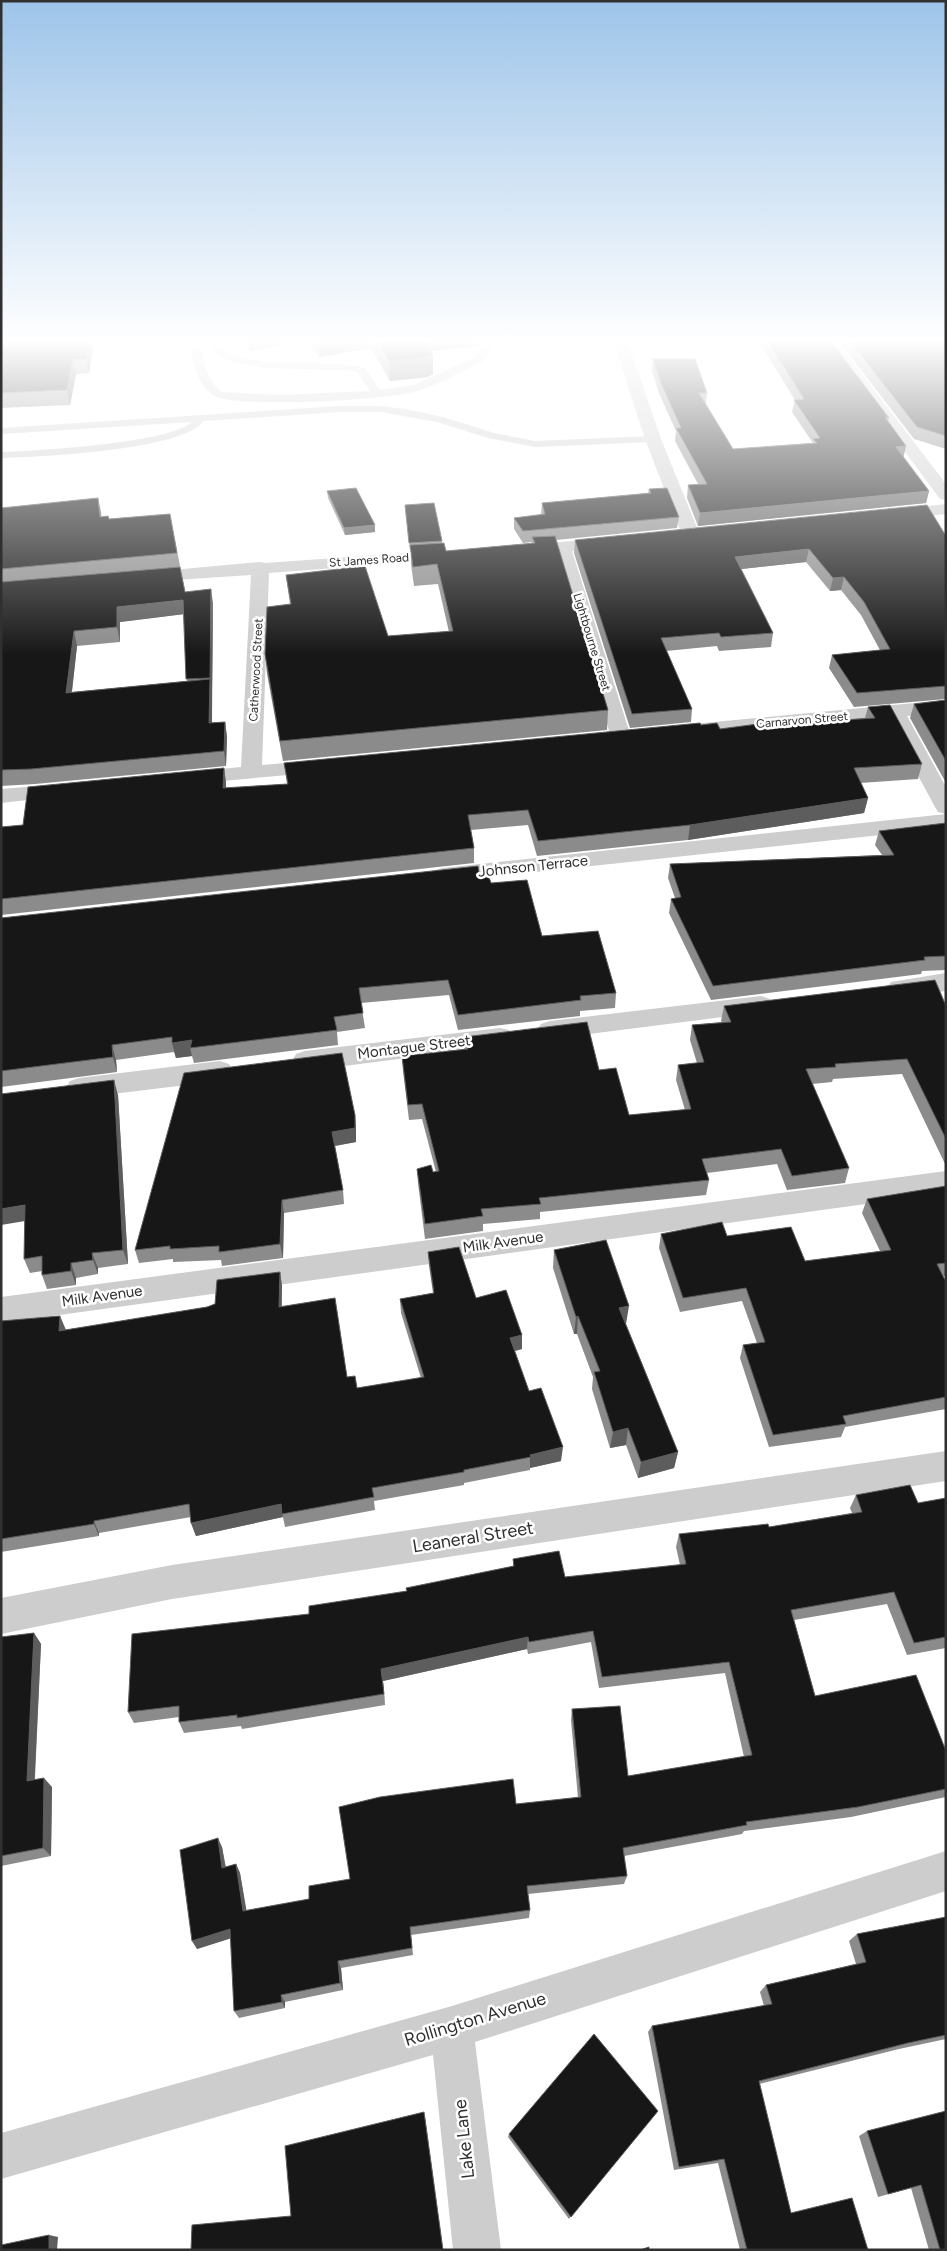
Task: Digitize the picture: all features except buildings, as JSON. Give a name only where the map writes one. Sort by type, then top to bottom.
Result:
[{"type":"street","points":[[655,445],[691,536]]},
{"type":"street","points":[[908,445],[946,496]]},
{"type":"street","points":[[877,516],[946,509]]},
{"type":"street","points":[[673,537],[711,533]]},
{"type":"street","points":[[504,551],[627,541]]},
{"type":"street","name":"Lightbourne Street","points":[[562,547],[631,736]]},
{"type":"street","name":"St James Road","points":[[126,579],[260,567],[465,554]]},
{"type":"street","name":"Catherwood Street","points":[[251,772],[260,567]]},
{"type":"street","name":"Carnarvon Street","points":[[631,736],[946,706]]},
{"type":"street","points":[[894,711],[946,807]]},
{"type":"street","points":[[165,781],[339,764]]},
{"type":"street","points":[[1,796],[78,789]]},
{"type":"street","name":"Johnson Terrace","points":[[424,878],[946,821]]},
{"type":"street","points":[[877,990],[946,982]]},
{"type":"street","name":"Montague Street","points":[[278,1064],[789,1001]]},
{"type":"street","points":[[57,1091],[239,1069]]},
{"type":"street","name":"Milk Avenue","points":[[1,1310],[946,1182]]},
{"type":"street","name":"Leaneral Street","points":[[1,1616],[172,1582],[946,1466]]},
{"type":"street","name":"Rollington Avenue","points":[[1,2156],[452,2028],[946,1871]]},
{"type":"street","name":"Lake Lane","points":[[452,2028],[477,2250]]},
{"type":"lane","points":[[1,455],[55,454],[120,445]]}]
